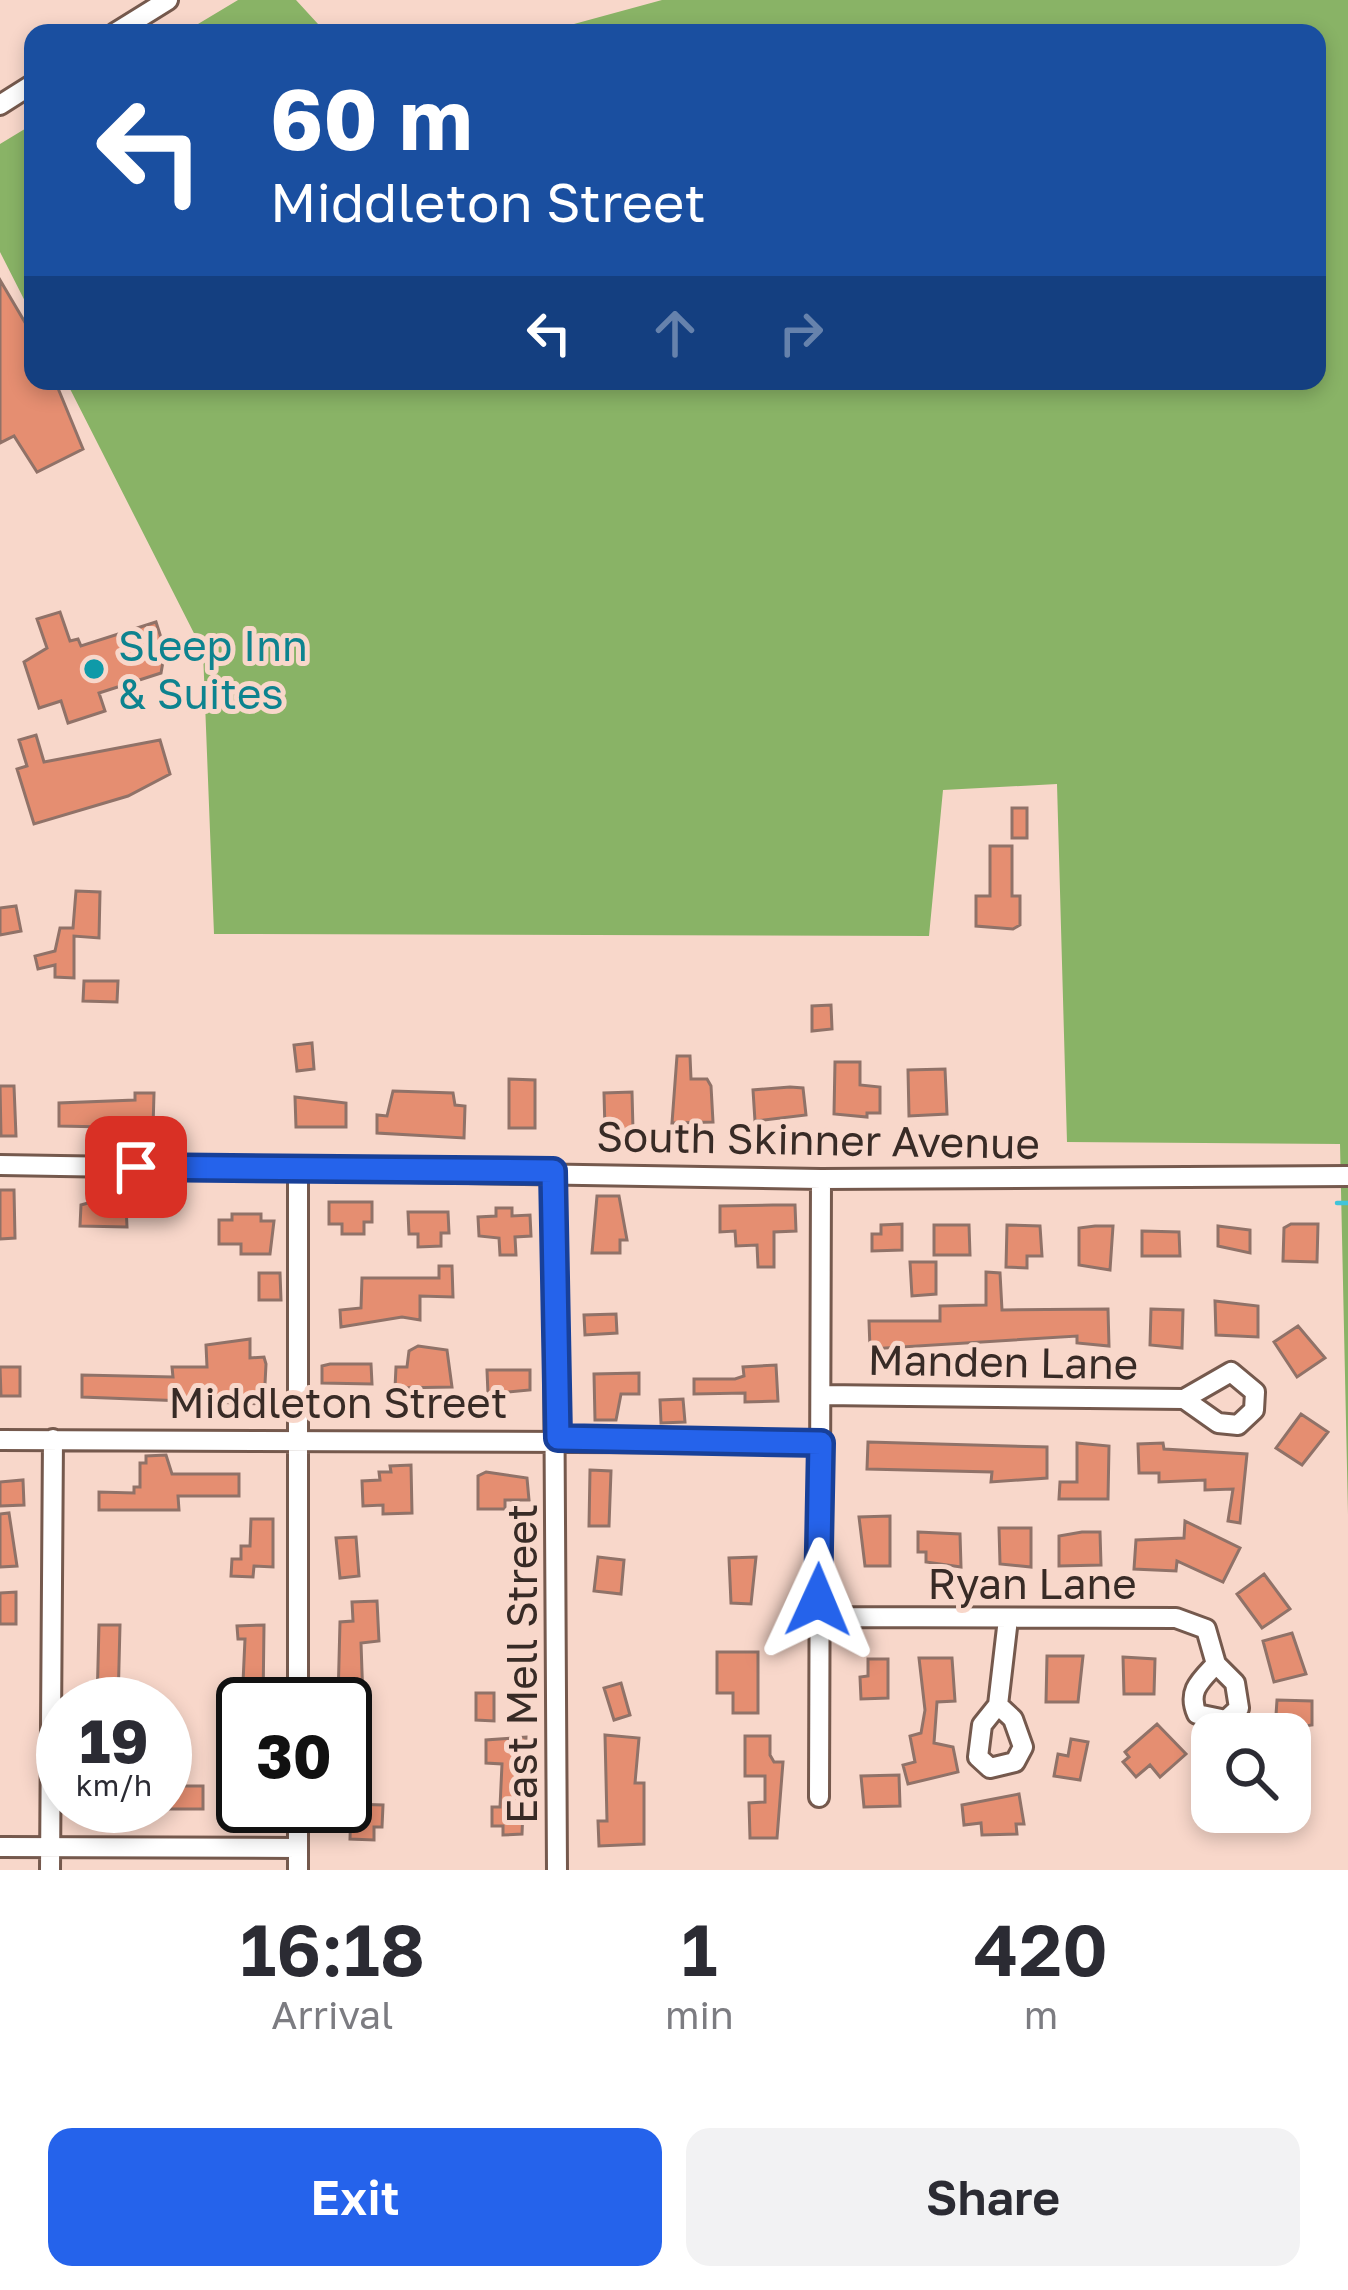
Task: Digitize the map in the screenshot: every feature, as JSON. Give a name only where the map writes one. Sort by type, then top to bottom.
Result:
[{"type":"street","points":[[129,24],[168,0]]},
{"type":"street","name":"South Skinner Avenue","points":[[0,1165],[821,1179],[1348,1176]]},
{"type":"street","points":[[298,1171],[298,1677]]},
{"type":"street","name":"East Mell Street","points":[[553,1171],[557,1870]]},
{"type":"street","points":[[819,1797],[821,1179]]},
{"type":"street","name":"Manden Lane","points":[[822,1395],[1184,1399]]},
{"type":"street","name":"Middleton Street","points":[[0,1440],[558,1438],[821,1443]]},
{"type":"street","points":[[50,1870],[53,1439]]},
{"type":"street","name":"Ryan Lane","points":[[818,1617],[1176,1618],[1206,1629],[1216,1664]]},
{"type":"street","points":[[998,1705],[1008,1619]]},
{"type":"street","points":[[298,1833],[298,1870]]},
{"type":"street","points":[[0,1847],[298,1848]]},
{"type":"green space","points":[[238,0],[296,0],[318,24],[198,24]]},
{"type":"green space","points":[[662,0],[1348,0],[1348,1514],[1340,1144],[1067,1142],[1057,784],[943,790],[929,936],[214,934],[203,651],[71,390],[1326,390],[1326,24],[574,24]]},
{"type":"green space","points":[[24,129],[24,299],[0,252],[0,144]]},
{"type":"building","points":[[0,280],[24,321],[24,390],[59,390],[83,449],[37,472],[14,436],[0,443]]},
{"type":"building","name":"Sleep Inn & Suites","points":[[60,612],[70,641],[78,639],[81,646],[156,622],[165,650],[161,673],[99,693],[105,711],[68,723],[61,701],[39,708],[24,662],[47,648],[37,619]]},
{"type":"building","points":[[36,735],[44,762],[160,740],[170,774],[128,796],[34,824],[17,769],[27,766],[19,740]]},
{"type":"building","points":[[1012,808],[1027,808],[1027,838],[1012,838]]},
{"type":"building","points":[[990,846],[1012,846],[1012,896],[1020,896],[1020,925],[1013,929],[976,926],[976,896],[990,896]]},
{"type":"building","points":[[76,891],[100,892],[99,938],[74,936],[74,978],[55,977],[55,965],[38,969],[35,956],[55,951],[60,928],[73,928]]},
{"type":"building","points":[[16,906],[21,931],[0,935],[0,908]]},
{"type":"building","points":[[84,981],[118,981],[117,1002],[83,1001]]},
{"type":"building","points":[[831,1005],[832,1029],[812,1031],[812,1006]]},
{"type":"building","points":[[312,1043],[314,1069],[297,1071],[294,1045]]},
{"type":"building","points":[[677,1056],[690,1056],[691,1079],[707,1079],[711,1086],[713,1122],[672,1123]]},
{"type":"building","points":[[835,1062],[860,1062],[860,1085],[880,1087],[880,1113],[867,1113],[867,1117],[834,1114]]},
{"type":"building","points":[[945,1069],[947,1114],[909,1116],[908,1070]]},
{"type":"building","points":[[509,1079],[535,1080],[535,1128],[509,1128]]},
{"type":"building","points":[[0,1086],[14,1086],[16,1136],[1,1136]]},
{"type":"building","points":[[803,1088],[806,1115],[755,1121],[753,1090]]},
{"type":"building","points":[[393,1091],[453,1093],[455,1105],[465,1106],[464,1138],[377,1133],[377,1115],[387,1116]]},
{"type":"building","points":[[632,1092],[633,1130],[605,1130],[604,1093]]},
{"type":"building","points":[[135,1093],[154,1093],[153,1128],[59,1126],[59,1103],[135,1100]]},
{"type":"building","points":[[295,1097],[346,1103],[346,1127],[296,1127]]},
{"type":"building","points":[[0,1190],[14,1190],[15,1238],[0,1239]]},
{"type":"building","points":[[597,1196],[619,1196],[627,1240],[620,1240],[620,1253],[592,1253]]},
{"type":"building","points":[[95,1201],[126,1205],[127,1227],[80,1226],[81,1205]]},
{"type":"building","points":[[329,1202],[372,1202],[372,1222],[364,1222],[364,1234],[342,1234],[342,1224],[329,1224]]},
{"type":"building","points":[[795,1205],[796,1231],[774,1232],[774,1267],[758,1267],[757,1245],[736,1246],[735,1231],[720,1232],[720,1206]]},
{"type":"building","points":[[496,1208],[512,1208],[512,1216],[530,1215],[531,1236],[515,1237],[516,1255],[500,1255],[499,1238],[479,1236],[478,1217],[496,1216]]},
{"type":"building","points":[[408,1212],[448,1212],[449,1233],[441,1233],[441,1246],[418,1247],[418,1234],[409,1234]]},
{"type":"building","points":[[232,1214],[261,1214],[261,1221],[274,1221],[270,1254],[241,1254],[241,1244],[219,1244],[219,1220],[232,1220]]},
{"type":"building","points":[[902,1224],[902,1250],[872,1251],[872,1234],[881,1234],[881,1225]]},
{"type":"building","points":[[1318,1224],[1317,1262],[1283,1261],[1284,1228]]},
{"type":"building","points":[[934,1225],[969,1225],[970,1255],[934,1255]]},
{"type":"building","points":[[1007,1225],[1040,1226],[1042,1256],[1027,1256],[1027,1268],[1006,1267]]},
{"type":"building","points":[[1113,1226],[1110,1270],[1079,1265],[1079,1228]]},
{"type":"building","points":[[1218,1226],[1250,1230],[1250,1253],[1218,1246]]},
{"type":"building","points":[[1142,1231],[1179,1232],[1180,1256],[1142,1256]]},
{"type":"building","points":[[910,1262],[936,1262],[936,1294],[912,1296]]},
{"type":"building","points":[[439,1266],[452,1266],[453,1297],[420,1296],[420,1320],[402,1317],[341,1327],[340,1310],[361,1308],[362,1278],[439,1278]]},
{"type":"building","points":[[986,1272],[1000,1273],[1002,1310],[1108,1309],[1109,1346],[1077,1343],[1077,1336],[870,1349],[869,1321],[940,1321],[940,1306],[986,1305]]},
{"type":"building","points":[[259,1273],[280,1273],[281,1300],[259,1300]]},
{"type":"building","points":[[1215,1301],[1258,1306],[1258,1337],[1216,1335]]},
{"type":"building","points":[[1151,1309],[1183,1310],[1182,1348],[1150,1345]]},
{"type":"building","points":[[616,1314],[617,1333],[585,1335],[584,1315]]},
{"type":"building","points":[[1298,1326],[1325,1358],[1297,1377],[1274,1342]]},
{"type":"building","points":[[250,1339],[250,1358],[264,1357],[266,1364],[264,1404],[82,1397],[82,1375],[173,1377],[172,1367],[207,1367],[206,1345]]},
{"type":"building","points":[[418,1346],[447,1350],[452,1387],[395,1388],[396,1367],[407,1367],[409,1351]]},
{"type":"building","points":[[371,1364],[372,1384],[322,1383],[322,1366]]},
{"type":"building","points":[[776,1365],[778,1401],[745,1402],[745,1393],[694,1394],[694,1379],[735,1379],[744,1376],[743,1367]]},
{"type":"building","points":[[0,1367],[20,1367],[20,1396],[1,1396]]},
{"type":"building","points":[[487,1370],[530,1370],[530,1390],[488,1394]]},
{"type":"building","points":[[639,1373],[639,1394],[621,1394],[616,1420],[595,1420],[594,1374]]},
{"type":"building","points":[[683,1399],[685,1422],[661,1423],[660,1400]]},
{"type":"building","points":[[1301,1414],[1328,1432],[1302,1465],[1276,1448]]},
{"type":"building","points":[[868,1442],[1047,1447],[1047,1478],[991,1482],[992,1472],[867,1469]]},
{"type":"building","points":[[1077,1443],[1109,1446],[1108,1499],[1059,1499],[1060,1482],[1077,1482]]},
{"type":"building","points":[[1163,1443],[1164,1449],[1247,1454],[1240,1523],[1228,1521],[1233,1489],[1205,1490],[1205,1480],[1159,1482],[1159,1473],[1139,1473],[1138,1444]]},
{"type":"building","points":[[166,1455],[172,1474],[239,1474],[239,1496],[178,1496],[179,1510],[99,1510],[99,1492],[134,1493],[134,1487],[140,1487],[140,1463],[146,1463],[146,1456]]},
{"type":"building","points":[[411,1465],[412,1513],[383,1514],[383,1505],[363,1506],[362,1481],[380,1480],[379,1472],[391,1472],[390,1466]]},
{"type":"building","points":[[590,1470],[611,1471],[609,1526],[589,1526]]},
{"type":"building","points":[[486,1472],[527,1478],[529,1500],[505,1500],[505,1509],[478,1509],[478,1476]]},
{"type":"building","points":[[23,1480],[24,1505],[0,1506],[0,1482]]},
{"type":"building","points":[[9,1513],[17,1566],[0,1567],[0,1514]]},
{"type":"building","points":[[890,1516],[890,1566],[865,1566],[859,1517]]},
{"type":"building","points":[[251,1519],[273,1519],[273,1567],[254,1566],[253,1577],[231,1576],[232,1559],[241,1559],[241,1546],[250,1546]]},
{"type":"building","points":[[1185,1521],[1240,1548],[1223,1582],[1177,1561],[1176,1571],[1134,1569],[1136,1540],[1184,1538]]},
{"type":"building","points":[[999,1528],[1031,1528],[1031,1567],[1000,1564]]},
{"type":"building","points":[[918,1532],[960,1534],[961,1567],[926,1562],[926,1552],[918,1552]]},
{"type":"building","points":[[1100,1532],[1101,1565],[1059,1566],[1059,1536]]},
{"type":"building","points":[[356,1537],[359,1576],[340,1578],[336,1538]]},
{"type":"building","points":[[598,1557],[624,1560],[621,1594],[594,1591]]},
{"type":"building","points":[[756,1557],[751,1604],[731,1603],[729,1558]]},
{"type":"building","points":[[1264,1574],[1290,1609],[1262,1628],[1237,1594]]},
{"type":"building","points":[[16,1592],[16,1624],[0,1624],[0,1593]]},
{"type":"building","points":[[377,1601],[379,1641],[361,1643],[362,1677],[339,1677],[340,1622],[353,1621],[352,1602]]},
{"type":"building","points":[[99,1625],[120,1625],[119,1677],[98,1677]]},
{"type":"building","points":[[264,1625],[263,1677],[243,1677],[245,1639],[238,1639],[237,1626]]},
{"type":"building","points":[[1292,1633],[1306,1674],[1274,1682],[1263,1641]]},
{"type":"building","points":[[717,1652],[758,1652],[758,1713],[733,1713],[733,1693],[717,1693]]},
{"type":"building","points":[[1047,1656],[1083,1656],[1078,1702],[1046,1702]]},
{"type":"building","points":[[1123,1657],[1155,1659],[1154,1694],[1124,1694]]},
{"type":"building","points":[[919,1658],[952,1658],[955,1701],[937,1702],[934,1743],[953,1747],[958,1772],[908,1784],[903,1765],[915,1762],[910,1736],[921,1733],[925,1710]]},
{"type":"building","points":[[868,1659],[888,1659],[888,1698],[861,1699],[860,1677],[868,1676]]},
{"type":"building","points":[[621,1683],[630,1715],[614,1720],[604,1688]]},
{"type":"building","points":[[476,1693],[494,1693],[494,1721],[476,1720]]},
{"type":"building","points":[[1277,1700],[1312,1701],[1312,1725],[1311,1713],[1276,1713]]},
{"type":"building","points":[[1157,1724],[1186,1754],[1160,1777],[1150,1765],[1136,1777],[1123,1762],[1129,1757],[1125,1752]]},
{"type":"building","points":[[605,1735],[639,1738],[635,1783],[644,1783],[644,1844],[599,1846],[598,1821],[607,1821]]},
{"type":"building","points":[[745,1736],[770,1736],[770,1755],[774,1762],[783,1762],[777,1838],[750,1838],[749,1803],[765,1802],[765,1776],[745,1776]]},
{"type":"building","points":[[526,1737],[522,1834],[503,1835],[503,1826],[492,1826],[492,1807],[500,1807],[502,1764],[486,1763],[486,1740]]},
{"type":"building","points":[[1071,1739],[1088,1742],[1080,1780],[1054,1776],[1058,1754],[1068,1756]]},
{"type":"building","points":[[899,1775],[900,1806],[864,1807],[861,1776]]},
{"type":"building","points":[[192,1786],[203,1786],[203,1809],[192,1809]]},
{"type":"building","points":[[1019,1794],[1024,1824],[1016,1824],[1017,1834],[982,1835],[981,1823],[964,1825],[962,1805]]},
{"type":"building","points":[[372,1805],[383,1805],[382,1827],[374,1827],[374,1840],[350,1839],[350,1833],[372,1833]]},
{"type":"waterway","points":[[1337,1203],[1348,1203]]},
{"type":"place","name":"Sleep Inn & Suites","points":[[94,669]]},
{"type":"route","points":[[136,1167],[553,1171],[558,1438],[821,1443],[818,1600]]}]
